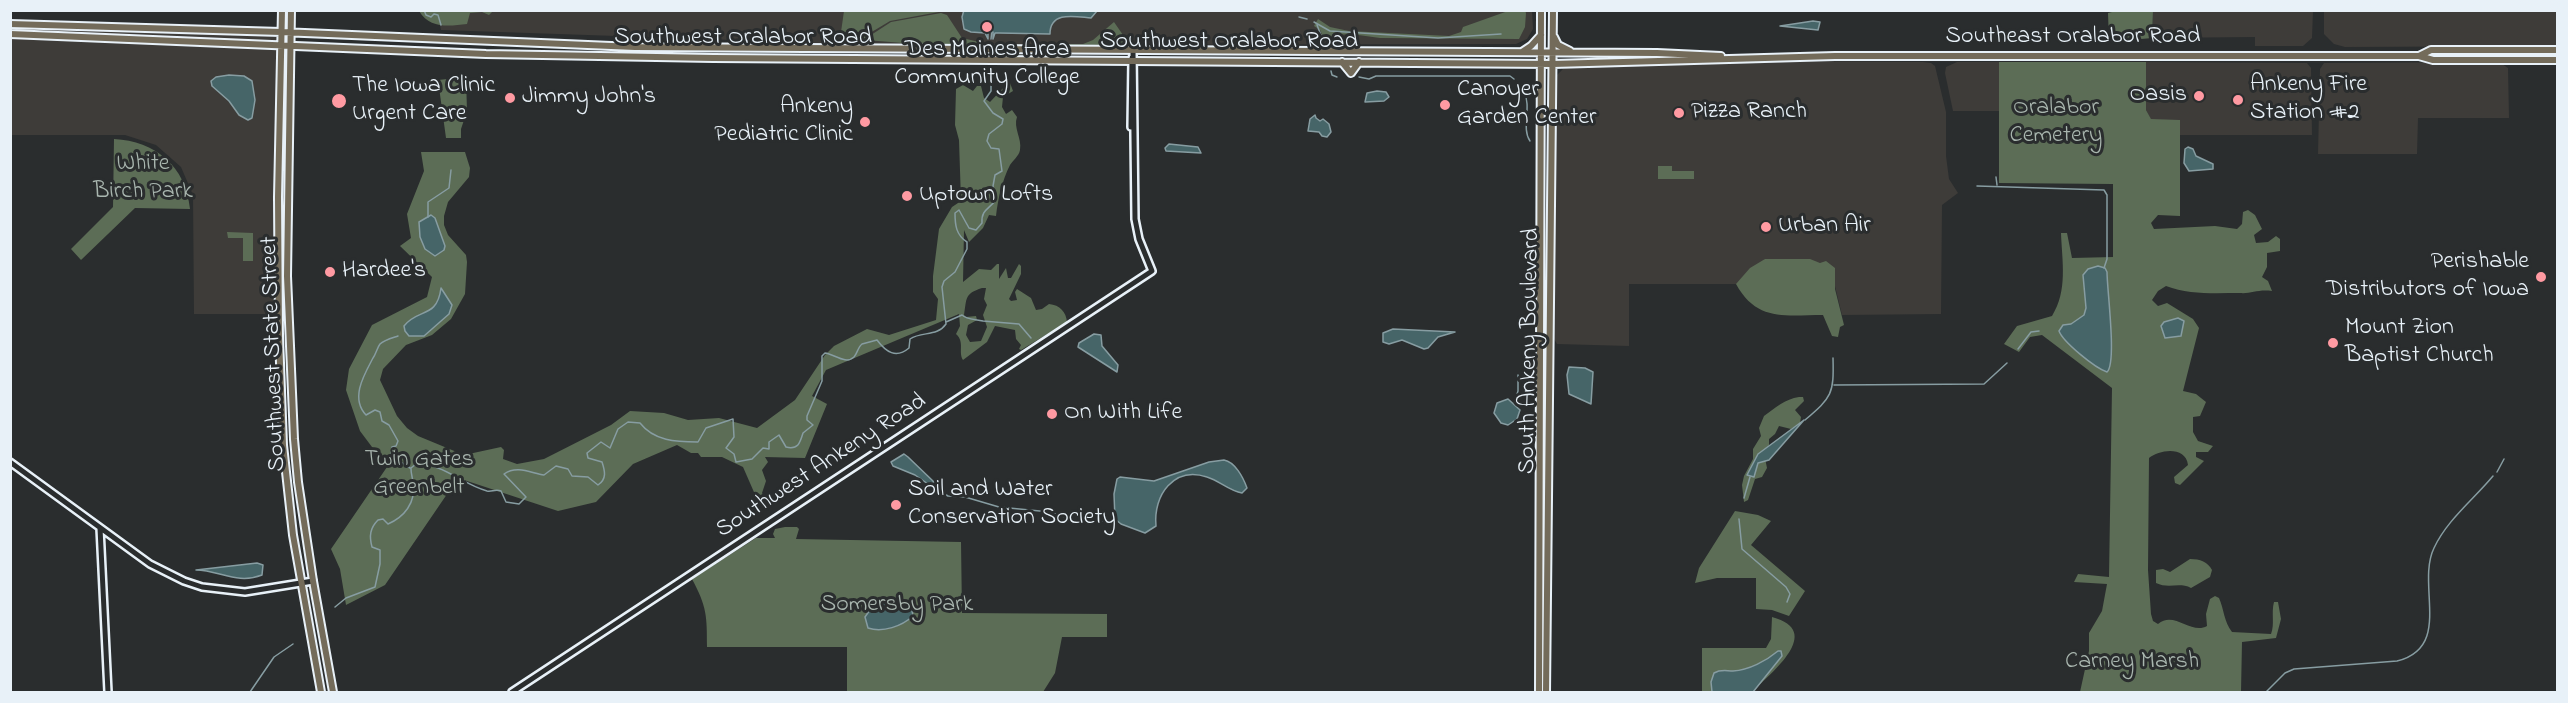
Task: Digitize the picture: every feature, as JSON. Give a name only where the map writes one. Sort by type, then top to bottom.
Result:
[{"type":"main road","name":"Southwest State Street","points":[[282,10],[278,197],[280,379],[287,490],[321,693]]},
{"type":"main road","name":"Southwest State Street","points":[[291,10],[287,276],[297,482],[333,693]]},
{"type":"main road","name":"South Ankeny Boulevard","points":[[1541,10],[1541,34],[1547,53],[1546,693]]},
{"type":"main road","name":"South Ankeny Boulevard","points":[[1539,693],[1547,53],[1553,34],[1553,10]]},
{"type":"main road","name":"Southwest Oralabor Road","points":[[10,24],[281,32],[624,47],[1547,53]]},
{"type":"main road","name":"Southwest Oralabor Road","points":[[10,34],[550,56],[1547,63]]},
{"type":"main road","points":[[1519,53],[1531,46],[1541,34]]},
{"type":"main road","points":[[1553,34],[1558,45],[1577,54]]},
{"type":"main road","name":"Southeast Oralabor Road","points":[[2419,56],[2431,50],[2558,50]]},
{"type":"main road","name":"Southeast Oralabor Road","points":[[1547,53],[1704,54],[1727,57],[2419,56],[2433,60],[2558,60]]},
{"type":"main road","name":"Southeast Oralabor Road","points":[[1547,63],[1706,61],[1727,57]]},
{"type":"main road","points":[[1342,62],[1351,73],[1359,62]]},
{"type":"street","points":[[1133,51],[1133,61]]},
{"type":"street","name":"Southwest Ankeny Road","points":[[512,693],[1152,271],[1139,239],[1135,219],[1134,148],[1130,118],[1133,61]]},
{"type":"street","points":[[10,462],[166,574],[202,587],[221,590],[262,591],[313,581]]},
{"type":"street","points":[[100,528],[108,693]]},
{"type":"shaded area","name":"Des Moines Area Community College","points":[[1532,10],[1533,29],[1527,39],[1516,44],[991,45],[821,43],[441,30],[438,15],[424,11]]},
{"type":"shaded area","points":[[2153,11],[2313,11],[2312,38],[2303,46],[2255,46],[2255,37],[2152,38]]},
{"type":"shaded area","points":[[2324,11],[2557,11],[2557,46],[2345,47],[2334,44],[2324,34]]},
{"type":"shaded area","points":[[11,24],[281,32],[279,314],[194,314],[193,195],[181,167],[156,145],[125,135],[11,135]]},
{"type":"shaded area","points":[[1793,61],[1923,62],[1935,66],[1946,112],[1946,156],[1949,179],[1958,193],[1942,205],[1941,314],[1842,315],[1834,282],[1820,263],[1765,259],[1753,284],[1629,284],[1629,346],[1557,344],[1553,337],[1554,84],[1557,75],[1563,69],[1573,66]]},
{"type":"shaded area","points":[[1957,62],[1999,62],[1999,111],[1953,111],[1945,73],[1946,67]]},
{"type":"shaded area","points":[[2146,62],[2307,63],[2311,68],[2312,135],[2180,135],[2180,120],[2151,120],[2146,110]]},
{"type":"shaded area","points":[[2499,62],[2508,68],[2509,118],[2418,118],[2417,154],[2318,154],[2320,69],[2324,63]]},
{"type":"green space","points":[[844,10],[944,11],[890,21],[870,33],[841,32]]},
{"type":"green space","points":[[419,11],[493,11],[489,15],[482,12],[470,13],[467,24],[447,26],[434,24],[423,17]]},
{"type":"green space","points":[[1508,11],[1525,11],[1526,13],[1525,27],[1519,39],[1380,38],[1351,34],[1324,39],[1320,30],[1314,26],[1318,19],[1330,27],[1349,31],[1449,36],[1461,32],[1463,27]]},
{"type":"green space","points":[[2153,11],[2152,38],[2109,42],[2108,13]]},
{"type":"green space","points":[[941,13],[947,15],[962,38],[988,44],[1083,44],[1093,40],[1114,22],[1123,35],[1124,45],[916,44],[840,38],[842,35],[871,35],[891,22]]},
{"type":"green space","points":[[1999,62],[2146,62],[2146,110],[2151,119],[2180,120],[2180,216],[2158,215],[2151,223],[2154,229],[2215,226],[2237,229],[2242,224],[2243,212],[2248,210],[2255,215],[2262,229],[2254,235],[2256,243],[2268,242],[2276,236],[2280,239],[2280,251],[2267,253],[2267,267],[2262,277],[2268,281],[2272,291],[2202,293],[2166,286],[2158,291],[2152,300],[2158,306],[2167,303],[2193,319],[2199,328],[2183,391],[2196,394],[2206,402],[2200,416],[2193,417],[2193,432],[2198,441],[2213,446],[2208,452],[2196,452],[2196,457],[2204,461],[2180,485],[2175,483],[2174,477],[2188,465],[2183,455],[2166,451],[2149,458],[2148,570],[2151,614],[2153,621],[2158,624],[2164,620],[2170,620],[2201,628],[2207,626],[2206,614],[2210,599],[2215,596],[2219,598],[2227,624],[2232,632],[2271,634],[2274,602],[2278,602],[2281,619],[2276,638],[2242,642],[2241,692],[2080,692],[2089,651],[2089,633],[2102,611],[2107,584],[2074,582],[2078,574],[2109,577],[2112,388],[2042,335],[2030,337],[2019,352],[2004,344],[2017,326],[2052,316],[2062,286],[2061,233],[2067,233],[2072,258],[2113,257],[2113,184],[1999,183]]},
{"type":"green space","points":[[466,77],[467,111],[461,129],[461,138],[446,138],[438,80]]},
{"type":"green space","name":"Twin Gates Greenbelt","points":[[1010,83],[1013,91],[1003,97],[1002,107],[1006,114],[1012,110],[1017,117],[1020,150],[1005,177],[996,216],[989,215],[983,228],[969,242],[964,230],[963,282],[979,269],[991,270],[997,264],[999,264],[999,279],[1006,268],[1008,278],[1011,278],[1019,264],[1021,274],[1009,299],[1017,300],[1015,292],[1017,289],[1031,298],[1036,310],[1049,304],[1059,307],[1064,312],[1067,322],[1021,350],[1015,330],[995,326],[987,342],[963,360],[960,340],[956,334],[960,326],[959,314],[826,370],[812,396],[827,404],[805,458],[765,457],[768,462],[762,470],[766,481],[762,493],[767,502],[757,499],[743,467],[722,457],[701,457],[698,453],[691,453],[677,445],[633,464],[596,502],[558,511],[458,478],[385,585],[346,605],[340,569],[331,549],[387,467],[360,431],[346,390],[349,369],[372,325],[427,297],[432,277],[400,246],[411,238],[407,214],[424,171],[421,152],[465,152],[470,168],[469,177],[448,202],[444,216],[444,225],[448,235],[466,255],[465,294],[451,319],[432,335],[406,345],[383,369],[380,380],[397,416],[418,436],[464,455],[501,447],[504,450],[503,459],[517,464],[544,459],[611,425],[630,411],[664,413],[688,420],[719,418],[757,428],[795,400],[825,355],[834,346],[867,329],[889,335],[936,320],[938,299],[933,292],[933,276],[939,229],[952,207],[961,201],[959,140],[955,125],[956,89],[963,85],[973,91],[977,86],[981,86],[984,98],[990,102]],"holes":[[[986,288],[984,299],[987,305],[983,315],[987,327],[981,341],[970,342],[966,335],[968,325],[977,320],[976,316],[966,317],[964,315],[966,301],[972,292]]]},
{"type":"green space","name":"White Birch Park","points":[[114,139],[143,145],[166,159],[182,180],[190,209],[135,208],[81,260],[71,249],[113,207]]},
{"type":"green space","points":[[1658,166],[1672,166],[1672,171],[1694,171],[1694,179],[1658,179]]},
{"type":"green space","points":[[227,232],[253,233],[253,261],[243,261],[243,238],[228,238]]},
{"type":"green space","points":[[1765,259],[1810,259],[1820,263],[1826,261],[1835,268],[1835,289],[1844,325],[1840,327],[1838,337],[1832,336],[1823,315],[1773,314],[1753,305],[1744,296],[1736,284],[1750,268]]},
{"type":"green space","points":[[1803,397],[1804,401],[1795,410],[1801,417],[1800,423],[1791,429],[1779,426],[1769,439],[1769,445],[1764,453],[1767,468],[1762,477],[1755,479],[1748,500],[1744,502],[1742,485],[1744,476],[1753,459],[1753,449],[1761,436],[1759,428],[1764,416],[1785,402]]},
{"type":"green space","points":[[1735,511],[1758,515],[1771,521],[1751,545],[1805,591],[1789,616],[1772,610],[1756,609],[1756,578],[1717,578],[1695,583],[1699,568]]},
{"type":"green space","name":"Somersby Park","points":[[785,527],[799,529],[796,539],[961,542],[962,613],[1107,614],[1107,637],[1062,637],[1055,673],[1043,692],[847,692],[847,647],[707,647],[705,612],[692,579],[756,538],[775,538],[773,534],[775,529]]},
{"type":"green space","points":[[2190,559],[2206,563],[2212,570],[2210,577],[2191,588],[2156,583],[2156,570],[2163,569],[2170,572]]},
{"type":"green space","points":[[1772,617],[1787,623],[1794,632],[1794,642],[1781,664],[1752,692],[1702,692],[1702,648],[1766,648],[1771,639]]},
{"type":"water","points":[[964,10],[1097,11],[1091,18],[1072,16],[1059,18],[1051,26],[1050,34],[995,33],[993,39],[993,32],[988,32],[988,39],[985,33],[964,29],[962,17]]},
{"type":"water","points":[[1820,22],[1818,30],[1780,26]]},
{"type":"water","points":[[244,76],[252,81],[255,100],[252,118],[248,120],[239,115],[229,101],[212,86],[211,81],[216,77]]},
{"type":"water","points":[[1386,92],[1389,97],[1384,101],[1365,102],[1367,93]]},
{"type":"water","points":[[1315,115],[1320,121],[1323,119],[1329,124],[1331,132],[1327,137],[1322,136],[1319,132],[1308,131],[1310,119]]},
{"type":"water","points":[[1169,144],[1198,147],[1201,153],[1166,151],[1165,148]]},
{"type":"water","points":[[2188,147],[2193,149],[2196,156],[2213,164],[2213,169],[2189,171],[2184,163],[2185,149]]},
{"type":"water","points":[[431,215],[435,218],[445,246],[444,250],[435,256],[425,249],[420,237],[419,222]]},
{"type":"water","points":[[2098,266],[2105,268],[2107,272],[2111,355],[2107,372],[2080,354],[2059,331],[2063,325],[2071,324],[2084,315],[2086,308],[2083,275],[2088,269]]},
{"type":"water","points":[[441,288],[452,305],[449,314],[424,336],[409,336],[404,326],[409,320],[436,304]]},
{"type":"water","points":[[2178,318],[2184,321],[2181,336],[2165,338],[2161,326],[2164,322]]},
{"type":"water","points":[[1393,329],[1455,332],[1438,337],[1428,348],[1424,349],[1402,340],[1389,344],[1383,342],[1383,333]]},
{"type":"water","points":[[1094,334],[1101,335],[1102,346],[1118,365],[1117,372],[1078,347],[1079,343]]},
{"type":"water","points":[[1569,367],[1585,368],[1593,372],[1591,404],[1569,394],[1567,375]]},
{"type":"water","points":[[1508,399],[1520,410],[1517,419],[1508,425],[1501,423],[1494,413],[1497,403]]},
{"type":"water","points":[[1804,420],[1769,460],[1758,463],[1754,477],[1747,475],[1758,454]]},
{"type":"water","points":[[904,454],[934,482],[928,484],[915,475],[893,466],[891,462]]},
{"type":"water","points":[[1224,460],[1232,464],[1241,475],[1247,488],[1242,493],[1207,477],[1185,476],[1176,479],[1162,494],[1158,504],[1156,526],[1145,533],[1121,524],[1115,519],[1114,494],[1117,479],[1120,477],[1154,481],[1209,462]]},
{"type":"water","points":[[257,563],[263,565],[262,575],[253,578],[236,578],[196,570]]},
{"type":"water","points":[[892,599],[911,605],[913,616],[892,628],[880,630],[868,628],[865,617],[874,604]]},
{"type":"water","points":[[1781,651],[1782,656],[1753,692],[1712,692],[1711,682],[1714,673],[1751,667]]},
{"type":"waterway","points":[[424,10],[426,15],[431,17],[434,14],[438,15],[441,25]]},
{"type":"waterway","points":[[1299,17],[1307,19]]},
{"type":"waterway","points":[[1314,22],[1330,31],[1438,38],[1501,34]]},
{"type":"waterway","points":[[1317,25],[1322,38]]},
{"type":"waterway","points":[[991,39],[992,30]]},
{"type":"waterway","points":[[1331,71],[1332,75],[1337,77]]},
{"type":"waterway","points":[[411,468],[416,464],[435,467],[478,488],[487,491],[501,491],[506,502],[519,504],[526,497],[504,474],[509,471],[524,470],[544,475],[556,466],[568,469],[572,476],[588,477],[598,485],[604,477],[602,462],[588,458],[587,453],[601,442],[610,448],[618,429],[628,422],[640,423],[659,437],[682,442],[698,442],[706,428],[733,419],[734,437],[726,448],[734,454],[736,462],[752,459],[763,448],[769,449],[769,442],[779,435],[786,447],[796,447],[803,433],[813,425],[807,420],[807,416],[822,381],[822,356],[825,353],[847,360],[855,356],[862,344],[877,340],[891,353],[900,353],[909,348],[910,339],[938,331],[946,324],[942,287],[944,281],[955,272],[967,249],[967,242],[960,236],[957,229],[955,213],[959,210],[969,228],[976,230],[982,223],[984,212],[996,200],[993,186],[995,175],[1002,171],[999,149],[991,148],[987,141],[989,134],[1002,124],[1003,119],[993,113],[984,101],[991,91],[991,75]]},
{"type":"waterway","points":[[1359,77],[1369,79],[1376,76],[1510,76],[1514,79]]},
{"type":"waterway","points":[[1524,92],[1527,104],[1526,130],[1530,141]]},
{"type":"waterway","points":[[428,217],[428,202],[449,188],[451,170]]},
{"type":"waterway","points":[[1996,177],[1997,185]]},
{"type":"waterway","points":[[1977,186],[2104,190],[2107,195],[2107,259],[2104,268]]},
{"type":"waterway","points":[[946,322],[962,315],[969,319],[1019,324],[1031,338]]},
{"type":"waterway","points":[[2018,349],[2031,332],[2039,331]]},
{"type":"waterway","points":[[398,336],[380,344],[360,386],[359,401],[366,415],[375,410],[380,412],[382,421],[389,425],[398,441],[396,446],[392,447],[391,456],[410,468]]},
{"type":"waterway","points":[[1805,420],[1821,406],[1829,394],[1833,380],[1833,358]]},
{"type":"waterway","points":[[1834,385],[1984,384],[2007,363]]},
{"type":"waterway","points":[[1514,404],[1518,391],[1518,375]]},
{"type":"waterway","points":[[2497,472],[2504,459]]},
{"type":"waterway","points":[[335,607],[346,598],[375,587],[380,564],[380,550],[372,547],[370,536],[372,529],[378,520],[383,519],[388,524],[408,508],[413,497],[411,469]]},
{"type":"waterway","points":[[2266,692],[2285,673],[2294,669],[2397,661],[2414,654],[2424,643],[2429,629],[2428,579],[2434,548],[2453,519],[2493,476]]},
{"type":"waterway","points":[[1744,498],[1750,477]]},
{"type":"waterway","points":[[932,484],[948,496],[965,497],[999,507],[1050,512],[1077,521],[1109,521]]},
{"type":"waterway","points":[[1739,519],[1742,549],[1786,587],[1790,594],[1787,602]]},
{"type":"waterway","points":[[250,692],[274,657],[293,644]]},
{"type":"place","name":"Des Moines Area Community College","points":[[987,27]]},
{"type":"place","name":"Oasis","points":[[2199,96]]},
{"type":"place","name":"Jimmy John's","points":[[510,98]]},
{"type":"place","name":"Ankeny Fire Station #2","points":[[2238,100]]},
{"type":"place","name":"The Iowa Clinic Urgent Care","points":[[339,101]]},
{"type":"place","name":"Canoyer Garden Center","points":[[1445,105]]},
{"type":"place","name":"Pizza Ranch","points":[[1679,113]]},
{"type":"place","name":"Ankeny Pediatric Clinic","points":[[865,122]]},
{"type":"place","name":"Uptown Lofts","points":[[907,196]]},
{"type":"place","name":"Urban Air","points":[[1766,227]]},
{"type":"place","name":"Hardee's","points":[[330,272]]},
{"type":"place","name":"Perishable Distributors of Iowa","points":[[2541,277]]},
{"type":"place","name":"Mount Zion Baptist Church","points":[[2333,343]]},
{"type":"place","name":"On With Life","points":[[1052,414]]},
{"type":"place","name":"Soil and Water Conservation Society","points":[[896,505]]},
{"type":"park label","name":"Oralabor Cemetery","points":[[2056,123]]},
{"type":"park label","name":"Carney Marsh","points":[[2132,663]]}]
